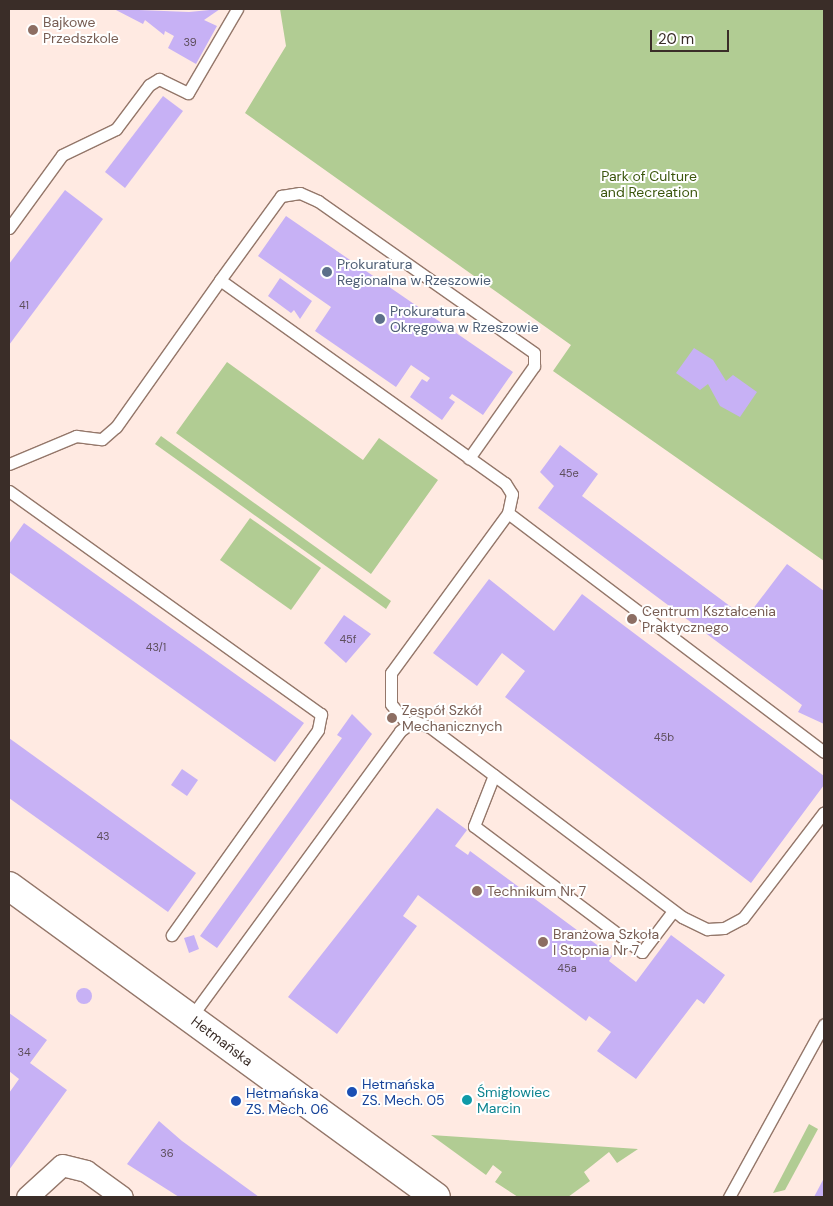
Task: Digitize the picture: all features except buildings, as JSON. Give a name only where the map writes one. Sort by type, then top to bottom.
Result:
[{"type":"street","name":"Hetmańska","points":[[9,886],[436,1197]]},
{"type":"street","points":[[27,1197],[62,1165],[86,1171],[122,1197]]},
{"type":"lane","points":[[9,228],[62,155],[116,129],[149,85],[158,79],[188,93],[237,9]]},
{"type":"lane","points":[[9,464],[76,436],[102,439],[116,427],[281,196],[300,193],[318,201],[534,353],[534,366],[526,379],[469,458]]},
{"type":"lane","points":[[220,280],[469,458],[510,490],[508,513],[391,673],[391,704],[407,724]]},
{"type":"lane","points":[[9,492],[321,714],[318,730],[172,936]]},
{"type":"lane","points":[[508,513],[824,752]]},
{"type":"lane","points":[[191,1017],[407,724],[422,722],[430,727],[673,911],[706,929],[735,925],[824,812]]},
{"type":"lane","points":[[494,775],[474,826],[642,952],[673,911]]},
{"type":"lane","points":[[729,1197],[824,1024]]},
{"type":"green space","name":"Park of Culture and Recreation","points":[[280,9],[824,9],[824,561],[553,371],[571,345],[245,113],[286,46]]},
{"type":"green space","points":[[227,362],[363,460],[379,438],[438,480],[371,574],[176,433]]},
{"type":"green space","points":[[161,436],[391,601],[386,609],[155,444]]},
{"type":"green space","points":[[250,518],[321,568],[291,610],[220,560]]},
{"type":"green space","points":[[809,1124],[818,1129],[785,1190],[773,1193]]},
{"type":"green space","points":[[431,1135],[638,1149],[617,1163],[609,1152],[584,1172],[590,1181],[568,1197],[518,1197],[495,1182],[502,1172],[493,1165],[486,1175]]},
{"type":"place","name":"Bajkowe Przedszkole","points":[[33,30]]},
{"type":"place","name":"Prokuratura Regionalna w Rzeszowie","points":[[327,272]]},
{"type":"place","name":"Prokuratura Okręgowa w Rzeszowie","points":[[380,319]]},
{"type":"place","name":"Centrum Kształcenia Praktycznego","points":[[632,619]]},
{"type":"place","name":"Zespół Szkół Mechanicznych","points":[[392,718]]},
{"type":"place","name":"Technikum Nr 7","points":[[477,891]]},
{"type":"place","name":"Branżowa Szkoła I Stopnia Nr 7","points":[[543,942]]},
{"type":"place","name":"Hetmańska ZS. Mech. 05","points":[[352,1092]]},
{"type":"place","name":"Śmigłowiec Marcin","points":[[467,1100]]},
{"type":"place","name":"Hetmańska ZS. Mech. 06","points":[[236,1101]]}]
